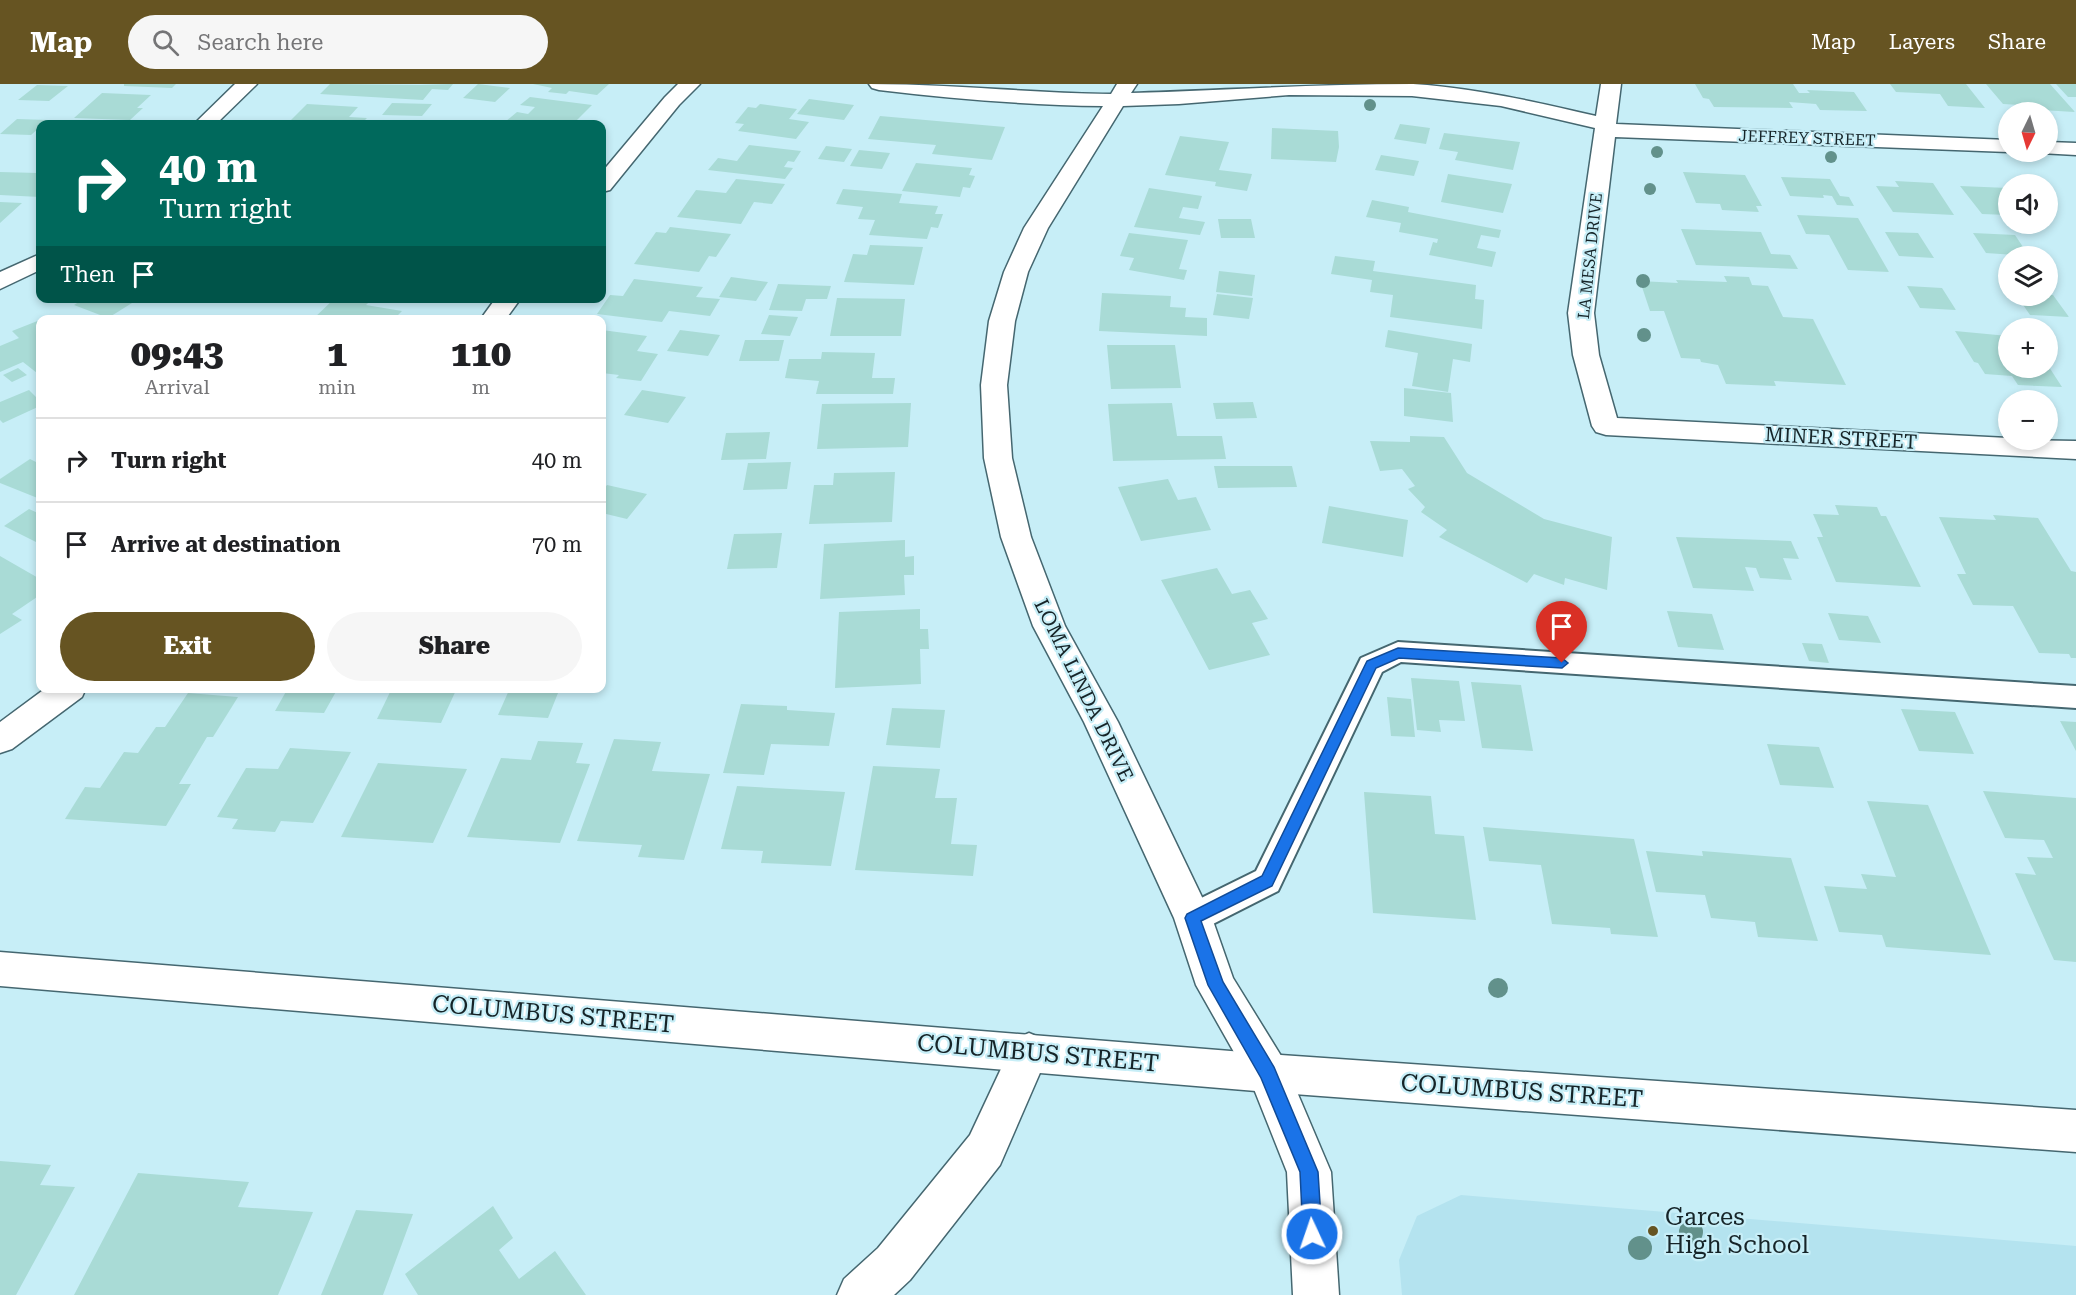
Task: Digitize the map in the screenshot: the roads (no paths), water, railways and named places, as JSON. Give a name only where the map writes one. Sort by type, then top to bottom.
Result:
[{"type":"street","points":[[208,120],[247,84]]},
{"type":"street","points":[[606,180],[672,101],[690,84]]},
{"type":"street","name":"JEFFREY STREET","points":[[879,84],[977,95],[1122,92],[1179,98],[1289,89],[1412,90],[1501,100],[1605,127],[1998,146]]},
{"type":"street","name":"LA MESA DRIVE","points":[[1606,426],[1586,355],[1581,313],[1611,84]]},
{"type":"street","name":"LOMA LINDA DRIVE","points":[[1122,92],[1036,228],[1016,272],[1002,321],[994,385],[998,458],[1016,537],[1049,626],[1101,722],[1192,918],[1216,985],[1268,1073],[1309,1172],[1316,1295]]},
{"type":"street","points":[[2058,148],[2076,149]]},
{"type":"street","points":[[0,282],[36,263]]},
{"type":"street","points":[[496,315],[505,303]]},
{"type":"street","name":"MINER STREET","points":[[1606,426],[2076,450]]},
{"type":"street","points":[[0,740],[63,693]]},
{"type":"street","name":"COLUMBUS STREET","points":[[0,969],[1268,1073],[2076,1131]]},
{"type":"street","points":[[860,1295],[894,1264],[985,1150],[1029,1052]]},
{"type":"lane","points":[[1192,918],[1267,881],[1371,665],[1398,652],[2076,697]]},
{"type":"place","name":"Garces High School","points":[[1653,1231]]}]
